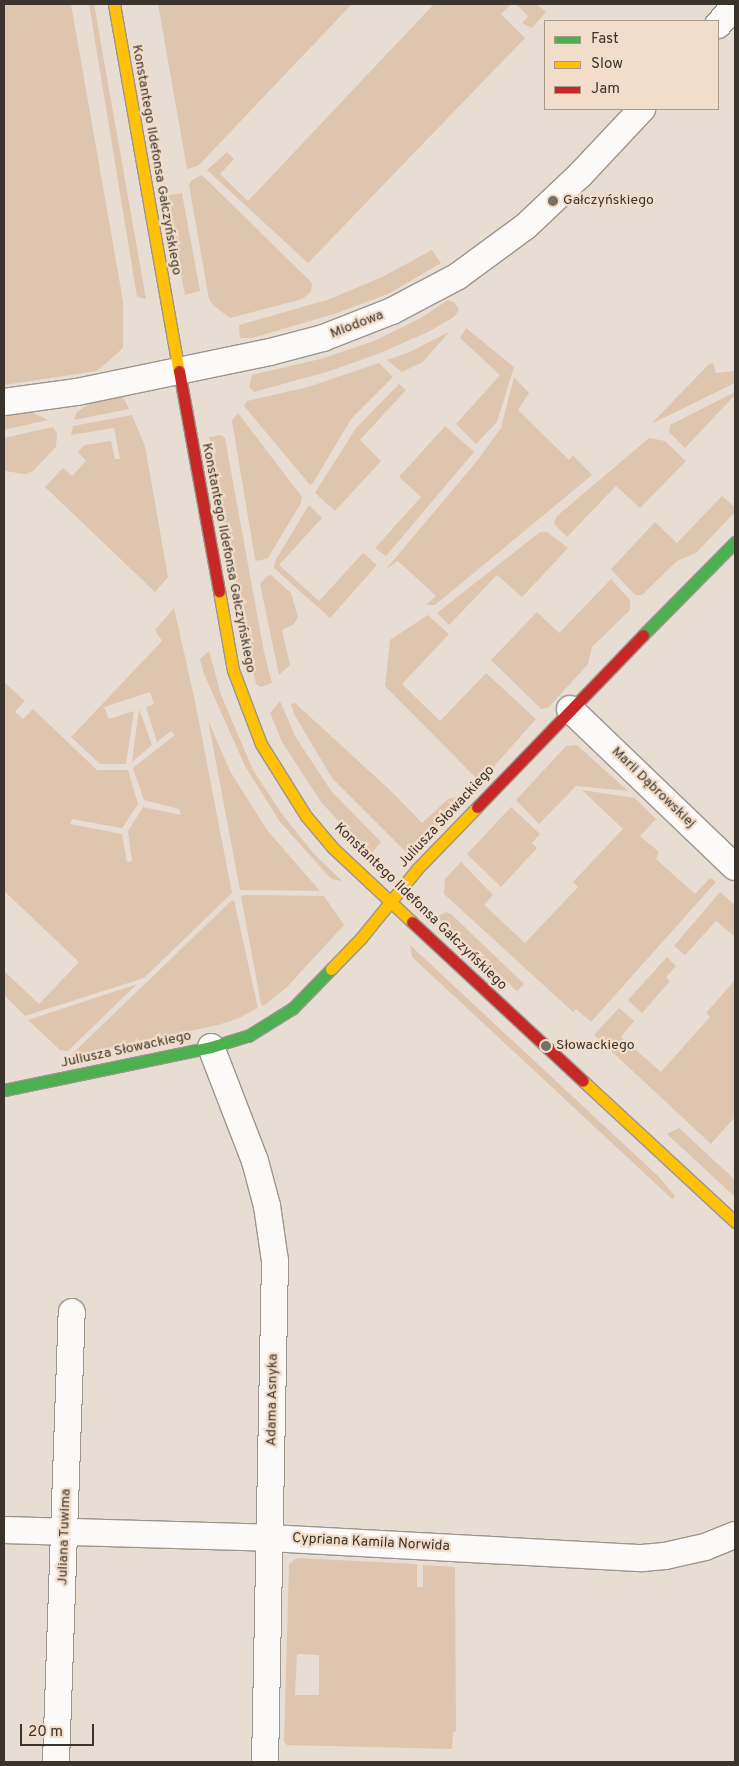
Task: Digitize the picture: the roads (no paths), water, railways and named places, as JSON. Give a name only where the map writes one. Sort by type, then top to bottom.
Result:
[{"type":"street","name":"Konstantego Ildefonsa Gałczyńskiego","points":[[114,4],[178,371],[233,670],[245,705],[265,751],[306,816],[333,848],[735,1222]]},
{"type":"street","points":[[719,23],[735,5]]},
{"type":"street","name":"Miodowa","points":[[4,402],[78,392],[261,354],[323,338],[392,312],[450,280],[493,252],[526,226],[580,175],[641,110]]},
{"type":"street","name":"Juliusza Słowackiego","points":[[4,1090],[211,1047],[248,1036],[293,1008],[361,938],[417,869],[570,709],[735,542]]},
{"type":"street","name":"Marii Dąbrowskiej","points":[[570,709],[735,867]]},
{"type":"street","name":"Adama Asnyka","points":[[211,1047],[256,1161],[267,1206],[275,1261],[265,1762]]},
{"type":"street","name":"Juliana Tuwima","points":[[56,1762],[66,1532],[72,1312]]},
{"type":"street","name":"Cypriana Kamila Norwida","points":[[4,1530],[270,1538],[642,1558],[665,1556],[705,1547],[735,1535]]},
{"type":"place","name":"Gałczyńskiego","points":[[553,201]]},
{"type":"place","name":"Słowackiego","points":[[546,1046]]}]
